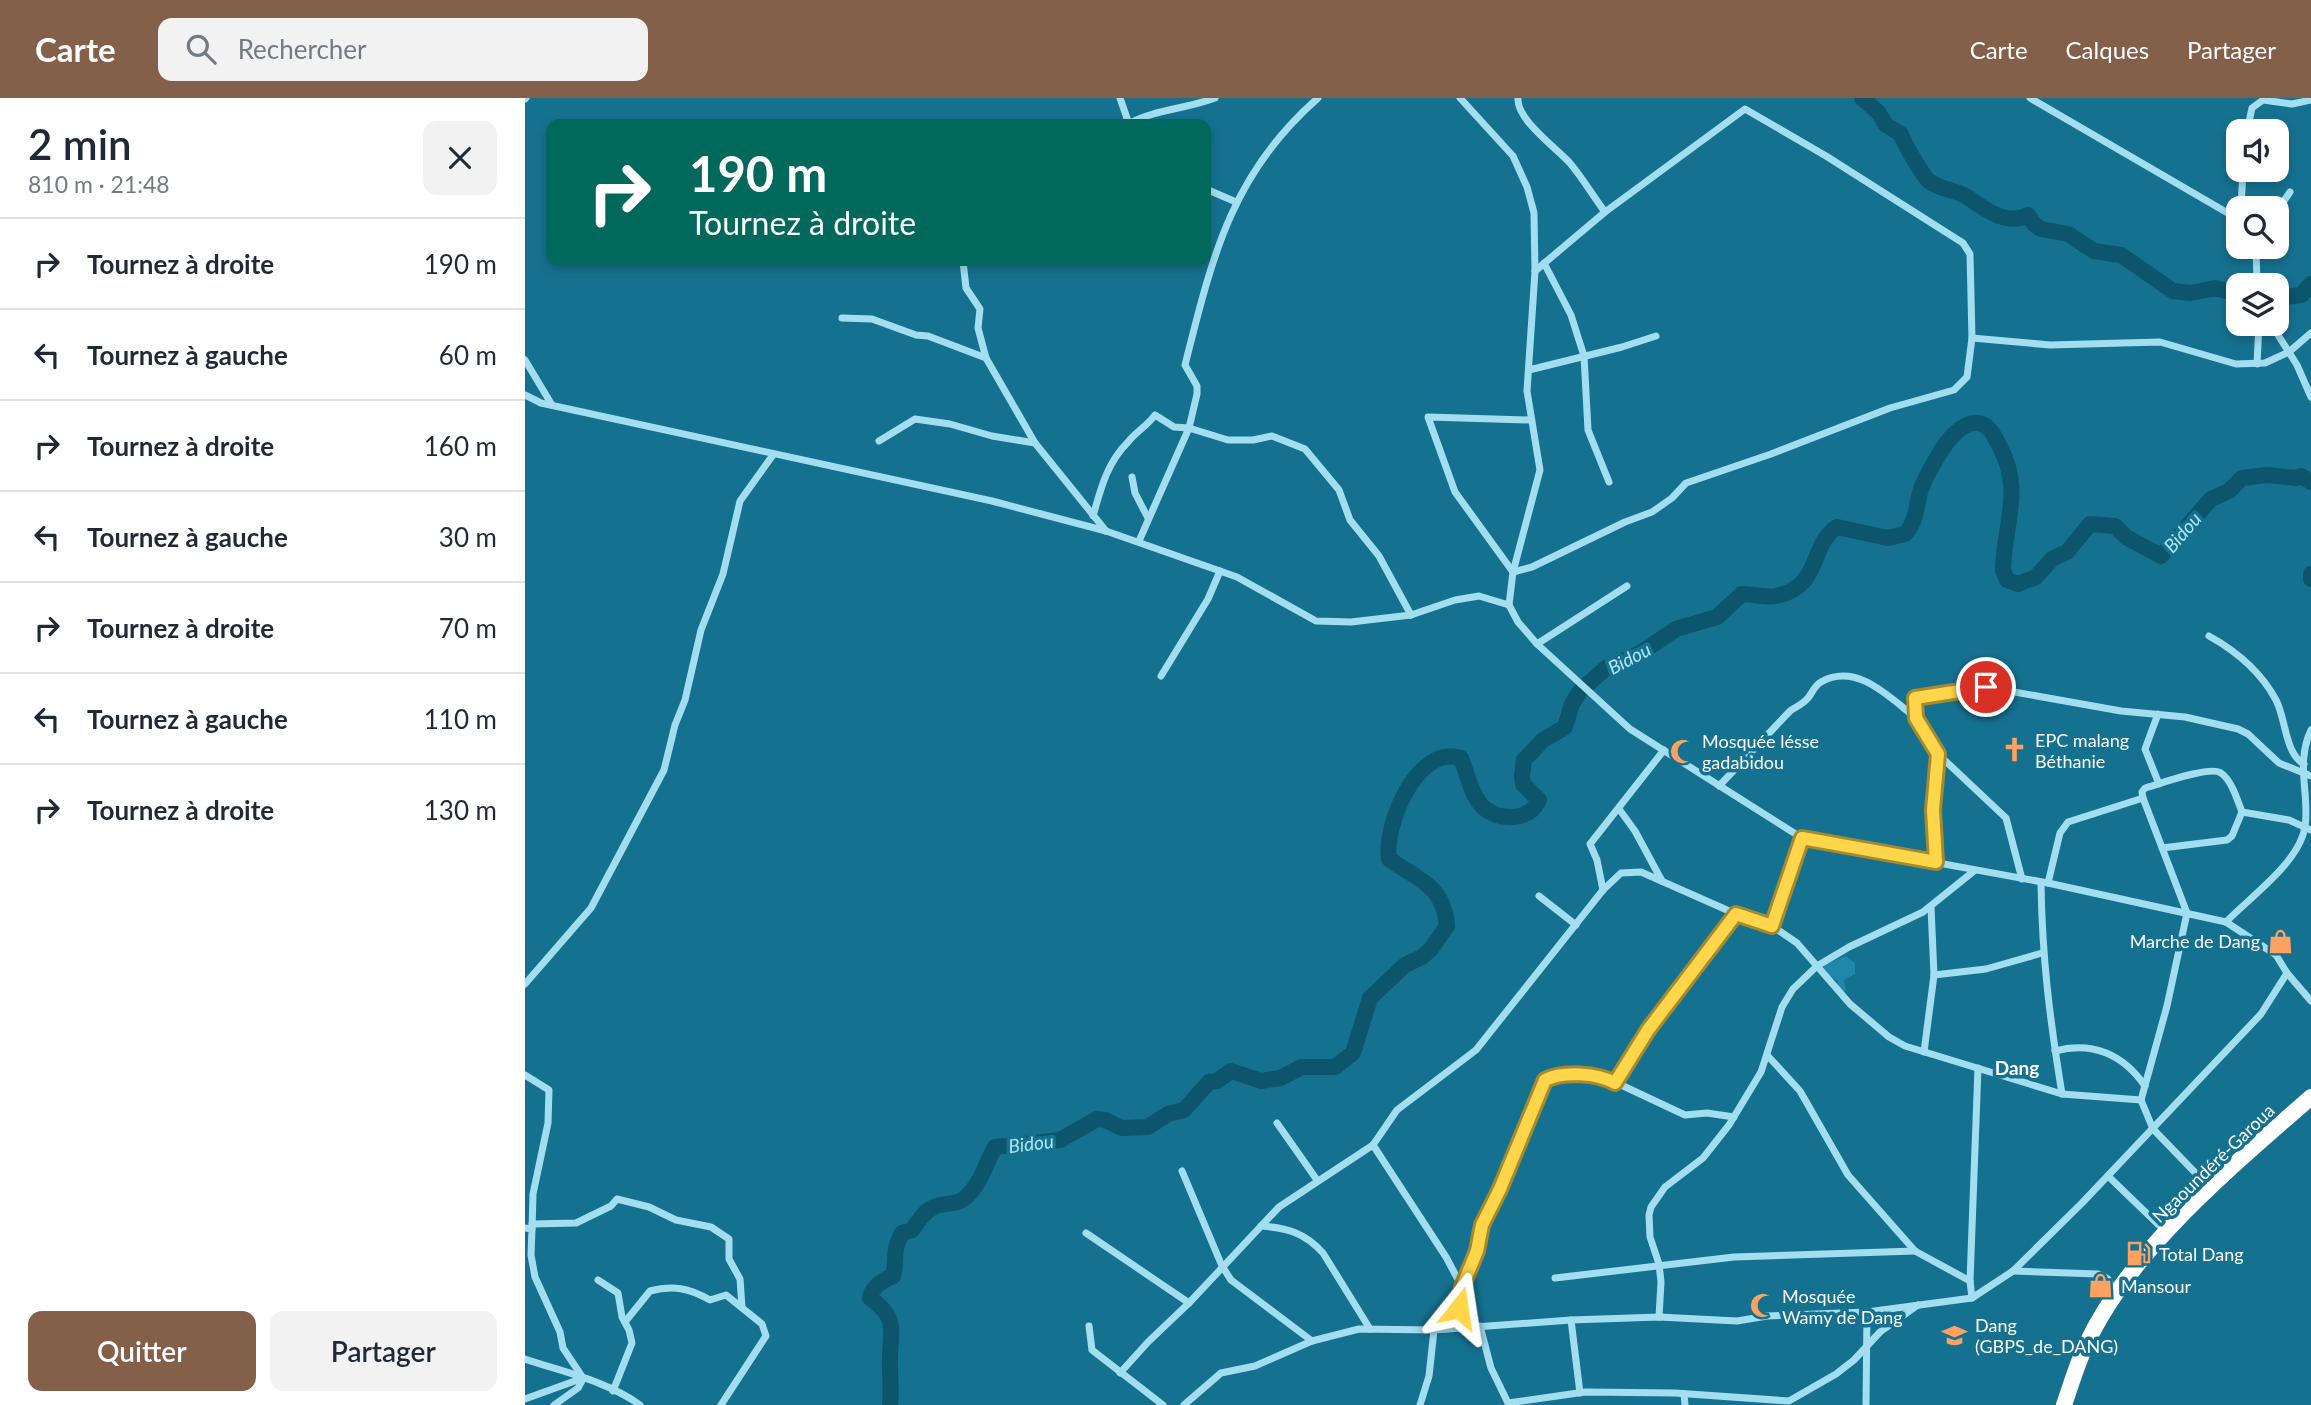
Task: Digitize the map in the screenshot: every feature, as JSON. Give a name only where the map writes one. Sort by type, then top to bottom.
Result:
[{"type":"highway","name":"Ngaoundéré-Garoua","points":[[2064,1405],[2085,1346],[2116,1296],[2166,1232],[2210,1188],[2311,1097]]},
{"type":"street","points":[[1120,98],[1127,119]]},
{"type":"street","points":[[1177,98],[1179,108]]},
{"type":"street","points":[[1142,119],[1167,109],[1189,108],[1215,98]]},
{"type":"street","points":[[1139,541],[1189,428],[1198,394],[1197,386],[1185,365],[1207,277],[1236,202],[1268,150],[1290,123],[1318,98]]},
{"type":"street","points":[[1460,98],[1505,144],[1527,187],[1534,213],[1535,271],[1527,391],[1540,470],[1513,572],[1509,605],[1518,622],[1537,644],[1630,729],[1802,838],[2045,883],[2226,922],[2270,949],[2311,1001]]},
{"type":"street","points":[[1518,98],[1518,106],[1530,123],[1569,162],[1605,212]]},
{"type":"street","points":[[2029,98],[2226,212]]},
{"type":"street","points":[[2250,119],[2252,108],[2263,100],[2292,104],[2311,100]]},
{"type":"street","points":[[1513,572],[1532,567],[1552,555],[1652,512],[1695,480],[1890,408],[1954,390],[1967,377],[1972,338],[1971,254],[1963,243],[1826,156],[1745,109],[1605,212],[1535,271]]},
{"type":"street","points":[[1211,192],[1236,202]]},
{"type":"street","points":[[2287,196],[2290,192]]},
{"type":"street","points":[[1544,263],[1571,315],[1584,356],[1588,430],[1609,482]]},
{"type":"street","points":[[964,266],[966,288],[979,309],[978,328],[986,358],[1035,443],[1106,531]]},
{"type":"street","points":[[842,318],[872,319],[986,358]]},
{"type":"street","points":[[1972,338],[2050,345],[2160,342],[2236,364],[2275,360],[2290,352],[2311,332]]},
{"type":"street","points":[[1529,370],[1655,335]]},
{"type":"street","points":[[2257,363],[2258,336]]},
{"type":"street","points":[[2279,336],[2290,352],[2311,397]]},
{"type":"street","points":[[525,360],[552,405]]},
{"type":"street","points":[[525,395],[552,405],[992,501],[1106,531],[1252,584],[1316,621],[1351,622],[1411,615],[1455,600],[1479,596],[1509,605]]},
{"type":"street","points":[[1093,516],[1105,473],[1122,448],[1146,428],[1153,416],[1157,415],[1174,426],[1236,442],[1278,437],[1309,452],[1339,490],[1350,520],[1378,556],[1411,615]]},
{"type":"street","points":[[1513,572],[1455,492],[1428,418],[1530,420]]},
{"type":"street","points":[[879,441],[915,419],[1035,443]]},
{"type":"street","points":[[525,984],[591,908],[664,770],[675,725],[685,700],[701,630],[723,574],[740,501],[773,455]]},
{"type":"street","points":[[1132,477],[1135,494],[1148,518]]},
{"type":"street","points":[[1161,676],[1207,599],[1220,571]]},
{"type":"street","points":[[1537,644],[1627,586]]},
{"type":"street","points":[[2209,636],[2236,652],[2265,684],[2283,717],[2294,757],[2306,771]]},
{"type":"street","points":[[1719,786],[1790,711],[1804,702],[1815,686],[1825,680],[1844,676],[1859,677],[1916,718],[1938,754],[2006,818],[2022,879]]},
{"type":"street","points":[[1916,718],[1915,698],[1981,687],[2121,710],[2158,713],[2238,729],[2279,762],[2306,771]]},
{"type":"street","points":[[2158,713],[2145,749],[2159,784]]},
{"type":"street","points":[[2226,922],[2285,864],[2308,829],[2306,743],[2311,730]]},
{"type":"street","points":[[1603,890],[1597,860],[1590,844],[1664,750]]},
{"type":"street","points":[[1936,862],[1933,810],[1938,754]]},
{"type":"street","points":[[2162,848],[2227,840],[2232,836],[2242,812],[2235,793],[2218,771],[2145,788],[2143,798],[2162,848],[2187,913],[2169,995],[2141,1100],[2153,1129],[2210,1188]]},
{"type":"street","points":[[2062,1094],[2042,953],[2045,883],[2060,833],[2068,822],[2143,798]]},
{"type":"street","points":[[1619,809],[1635,831],[1662,881]]},
{"type":"street","points":[[2242,812],[2289,820],[2308,829]]},
{"type":"street","points":[[1772,926],[1802,838]]},
{"type":"street","points":[[1119,1373],[1279,1207],[1373,1145],[1397,1110],[1476,1050],[1603,890],[1626,871],[1641,872],[1671,888],[1772,926],[1797,943],[1850,1004],[1870,1022],[1905,1046],[2062,1094],[2141,1100]]},
{"type":"street","points":[[1659,1317],[1659,1264],[1650,1237],[1651,1207],[1665,1187],[1703,1158],[1734,1118],[1767,1055],[1782,1007],[1793,989],[1818,966],[1861,940],[1931,907],[1974,871]]},
{"type":"street","points":[[1539,896],[1576,925]]},
{"type":"street","points":[[1924,1052],[1934,975],[1931,907]]},
{"type":"street","points":[[1615,1083],[1648,1030],[1736,914]]},
{"type":"street","points":[[1934,975],[1975,971],[2042,953]]},
{"type":"street","points":[[1184,1405],[1221,1374],[1270,1361],[1313,1341],[1344,1332],[1370,1329],[1434,1330],[1659,1317],[1737,1321],[1767,1316],[1867,1312],[1972,1298],[2013,1271],[2108,1176],[2261,1014],[2287,973]]},
{"type":"street","points":[[2055,1051],[2081,1046],[2110,1054],[2134,1071],[2145,1086]]},
{"type":"street","points":[[1767,1055],[1800,1091],[1848,1175],[1915,1251],[1970,1281]]},
{"type":"street","points":[[1972,1298],[1970,1281],[1978,1068]]},
{"type":"street","points":[[525,1075],[549,1090],[548,1123],[535,1184],[530,1227],[535,1277],[561,1334],[563,1348],[583,1378]]},
{"type":"street","points":[[1455,1328],[1462,1287],[1477,1251],[1485,1218],[1500,1189],[1545,1080],[1552,1076],[1606,1078],[1685,1115],[1707,1113],[1734,1118]]},
{"type":"street","points":[[1277,1122],[1286,1140],[1317,1180]]},
{"type":"street","points":[[1373,1145],[1446,1257],[1462,1287]]},
{"type":"street","points":[[1182,1171],[1222,1266],[1231,1280],[1313,1341]]},
{"type":"street","points":[[2108,1176],[2166,1232]]},
{"type":"street","points":[[530,1227],[576,1223],[611,1206],[617,1199],[624,1199],[676,1220],[711,1227],[730,1239],[729,1259],[740,1279],[743,1307]]},
{"type":"street","points":[[1261,1226],[1287,1228],[1315,1243],[1324,1253],[1370,1329]]},
{"type":"street","points":[[1086,1233],[1189,1303]]},
{"type":"street","points":[[1555,1278],[1633,1271],[1659,1264],[1734,1257],[1915,1251]]},
{"type":"street","points":[[2013,1271],[2098,1274],[2108,1279],[2116,1296]]},
{"type":"street","points":[[598,1280],[618,1293],[622,1317],[632,1343],[613,1391]]},
{"type":"street","points":[[625,1322],[644,1295],[661,1288],[687,1289],[714,1301],[726,1295],[743,1307],[762,1324],[766,1336],[721,1405]]},
{"type":"street","points":[[1480,1326],[1491,1368],[1509,1404],[1580,1393],[1684,1394],[1783,1403],[1801,1397],[1854,1360],[1880,1332],[1918,1304]]},
{"type":"street","points":[[1866,1405],[1867,1312]]},
{"type":"street","points":[[1571,1320],[1580,1393]]},
{"type":"street","points":[[1089,1326],[1092,1350],[1163,1405]]},
{"type":"street","points":[[1420,1405],[1429,1376],[1434,1330]]},
{"type":"street","points":[[525,1359],[583,1378],[640,1405]]},
{"type":"street","points":[[525,1399],[583,1378]]},
{"type":"street","points":[[554,1405],[578,1388],[583,1378]]},
{"type":"street","points":[[1684,1394],[1685,1405]]},
{"type":"shaded area","points":[[1846,956],[1855,963],[1855,974],[1844,980],[1846,991],[1840,992],[1837,980],[1827,975],[1822,968]]},
{"type":"waterway","points":[[1862,98],[1878,112],[1886,125],[1901,134],[1918,166],[1933,184],[1965,195],[2004,218],[2028,215],[2041,229],[2068,234],[2094,251],[2121,255],[2173,291],[2191,293],[2215,288],[2226,291]]},
{"type":"waterway","points":[[2289,296],[2301,295],[2311,284]]},
{"type":"waterway","name":"Bidou","points":[[890,1405],[891,1324],[885,1311],[870,1298],[871,1294],[879,1284],[893,1276],[897,1246],[902,1233],[912,1230],[930,1209],[965,1198],[979,1180],[995,1147],[1060,1140],[1097,1119],[1122,1128],[1148,1127],[1168,1114],[1184,1110],[1209,1082],[1217,1081],[1231,1071],[1261,1081],[1280,1078],[1302,1067],[1335,1067],[1353,1053],[1370,998],[1405,965],[1431,949],[1447,926],[1445,912],[1434,892],[1427,884],[1389,859],[1389,844],[1398,808],[1407,790],[1430,763],[1445,757],[1461,758],[1472,790],[1490,812],[1514,817],[1529,812],[1539,800],[1523,784],[1524,760],[1543,740],[1565,727],[1572,704],[1580,691],[1606,668],[1642,652],[1676,629],[1717,617],[1742,594],[1776,596],[1791,591],[1808,575],[1822,544],[1837,527],[1888,538],[1905,534],[1914,518],[1923,485],[1941,451],[1960,429],[1972,423],[1989,428],[2006,462],[2012,492],[2003,570],[2007,580],[2018,584],[2036,577],[2052,559],[2067,552],[2090,524],[2115,526],[2126,537],[2161,556],[2211,499],[2229,491],[2242,478],[2267,475],[2296,478],[2301,476],[2311,482]]},
{"type":"waterway","name":"Bidou","points":[[2311,574],[2311,579]]},
{"type":"place","name":"EPC malang Béthanie","points":[[2015,750]]},
{"type":"place","name":"Mosquée lésse gadabidou","points":[[1682,751]]},
{"type":"place","name":"Marche de Dang","points":[[2280,941]]},
{"type":"place","name":"Total Dang","points":[[2139,1254]]},
{"type":"place","name":"Mansour","points":[[2101,1286]]},
{"type":"place","name":"Mosquée Wamy de Dang","points":[[1762,1306]]},
{"type":"place","name":"Dang (GBPS_de_DANG)","points":[[1955,1335]]},
{"type":"district","name":"Dang","points":[[2017,1067]]},
{"type":"route","points":[[1459,1308],[1462,1287],[1479,1245],[1482,1225],[1500,1189],[1545,1080],[1552,1076],[1567,1075],[1606,1078],[1615,1083],[1648,1030],[1668,1008],[1736,914],[1772,926],[1802,838],[1936,862],[1933,810],[1938,754],[1916,718],[1915,698],[1986,687]]}]
